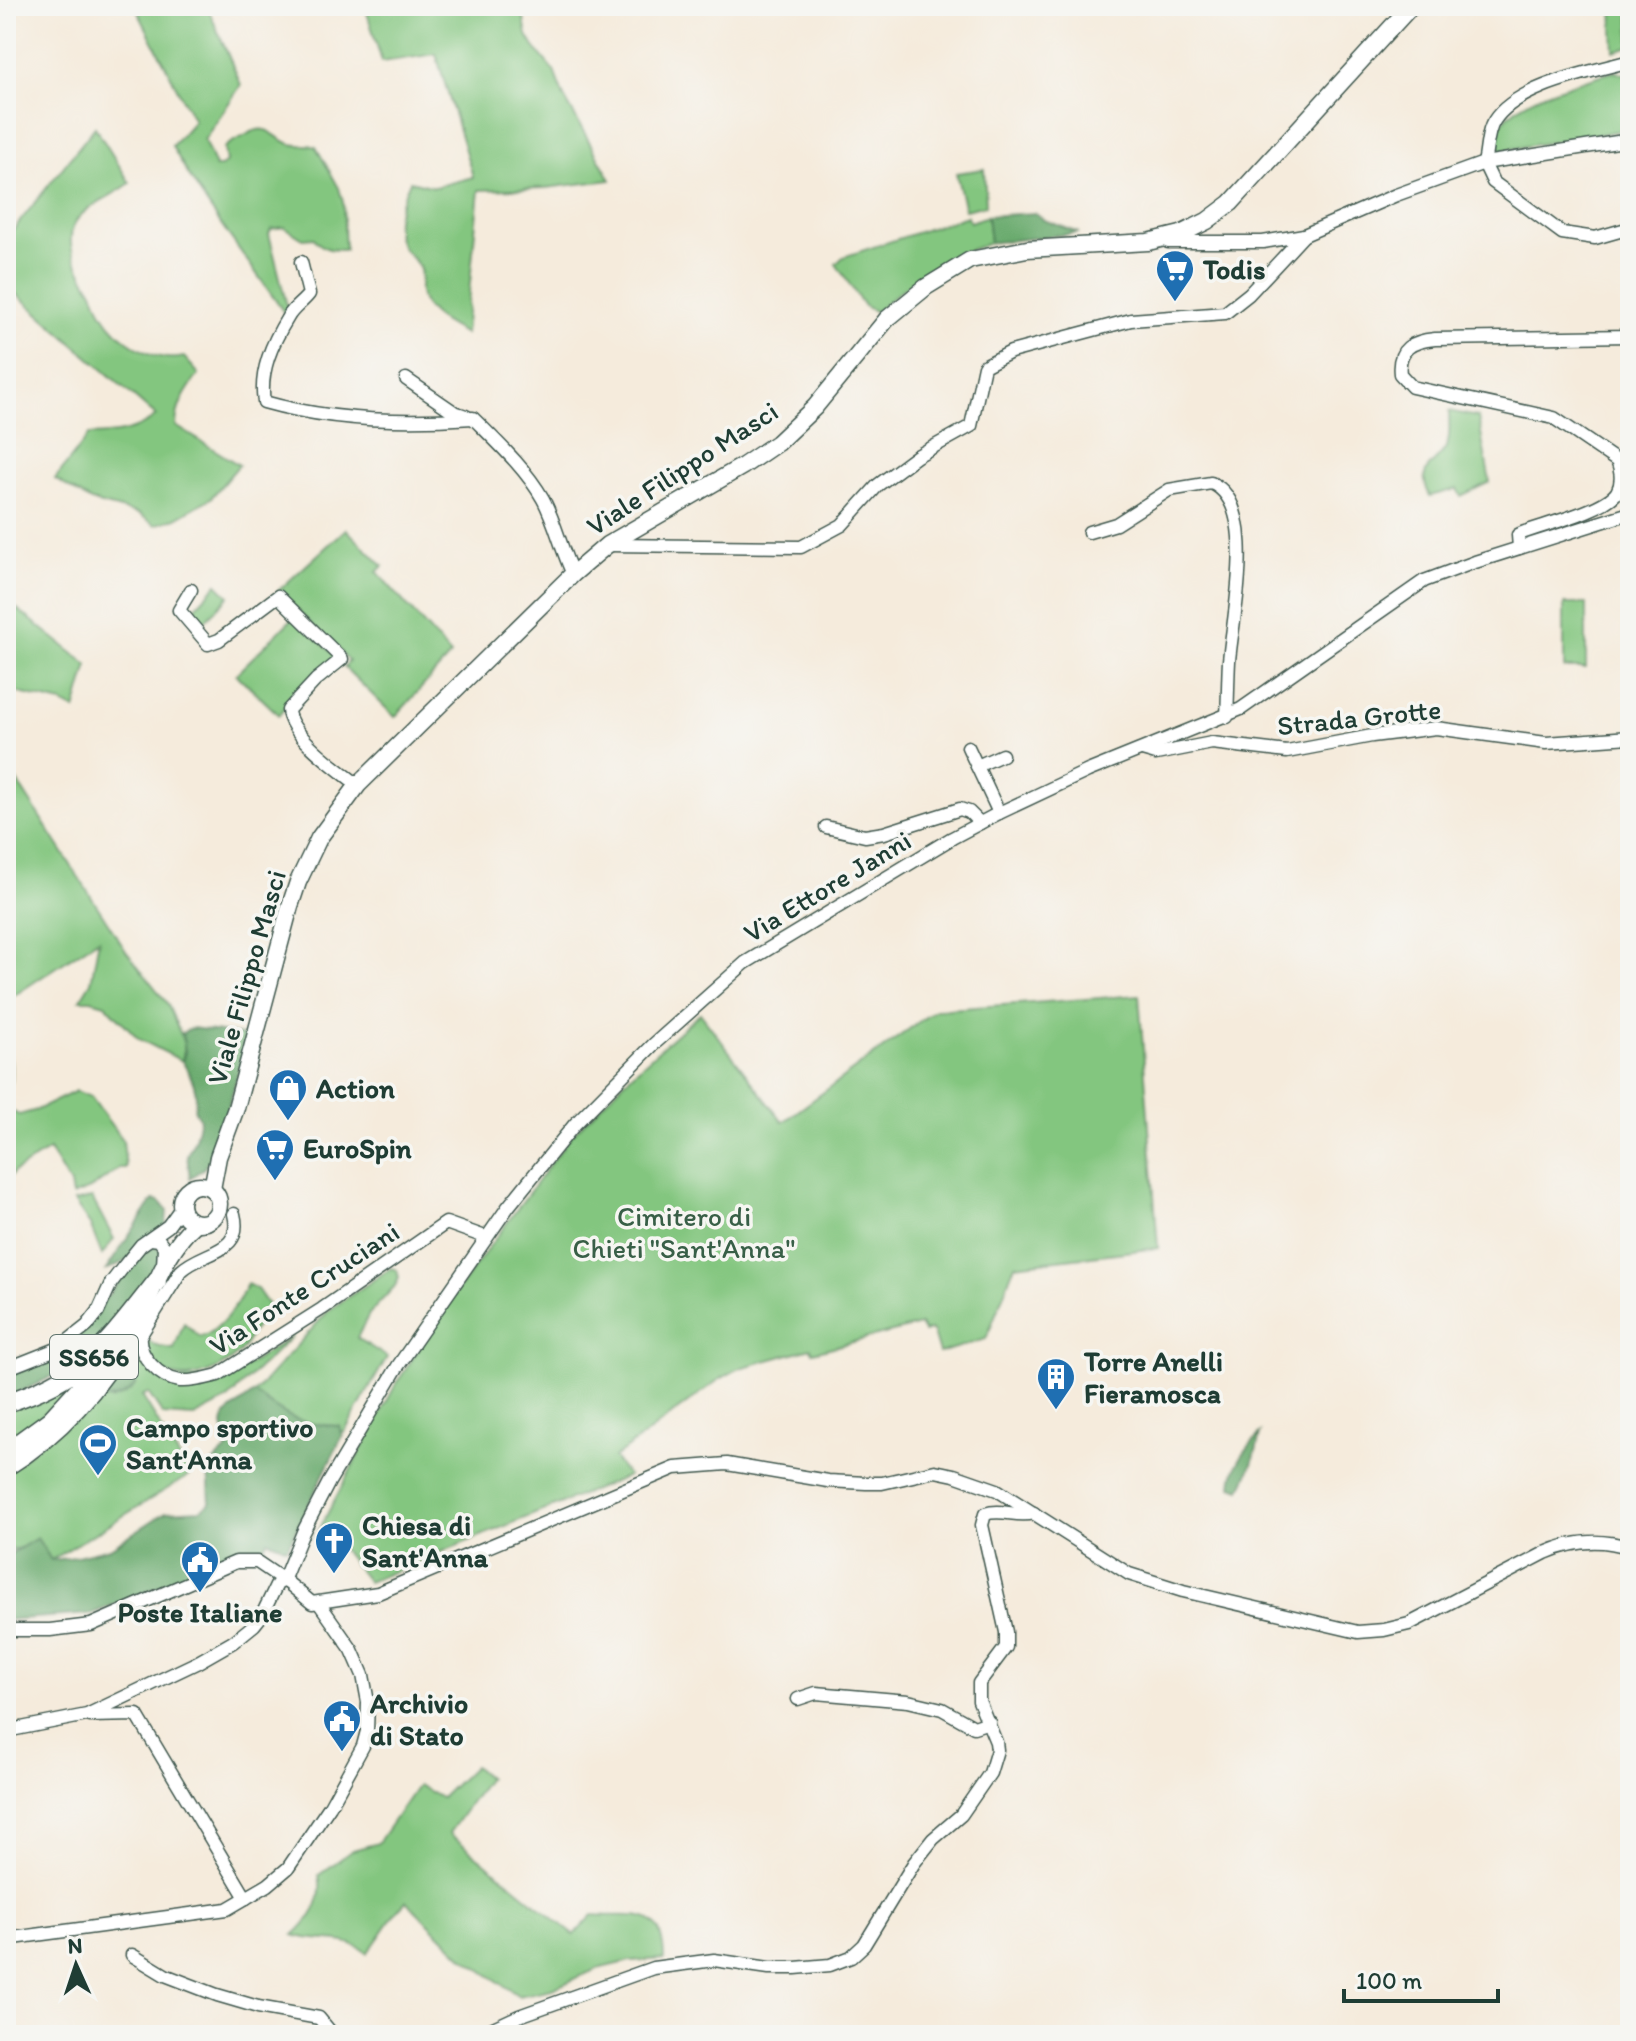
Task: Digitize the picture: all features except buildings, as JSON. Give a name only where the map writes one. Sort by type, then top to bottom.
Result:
[{"type":"highway","name":"SS656","points":[[6,1403],[46,1388],[92,1359],[160,1275]]},
{"type":"main road","name":"Viale Filippo Masci","points":[[204,1187],[236,1108],[298,882],[319,838],[358,785],[573,574],[607,545],[777,443],[815,407],[887,319],[926,287],[970,260],[1027,249],[1148,242],[1181,234],[1207,221],[1231,203],[1402,9]]},
{"type":"main road","points":[[6,1468],[47,1439],[95,1390],[134,1329],[173,1251],[187,1214],[183,1194],[204,1187],[219,1203],[217,1213],[209,1221],[187,1214]]},
{"type":"main road","points":[[6,1451],[34,1433],[70,1400],[101,1365],[160,1275]]},
{"type":"street","points":[[1627,230],[1595,238],[1562,233],[1493,182],[1484,163],[1493,122],[1517,98],[1558,82],[1630,61]]},
{"type":"street","points":[[1148,242],[1263,242],[1304,235],[1396,195],[1484,163],[1630,140]]},
{"type":"street","points":[[607,545],[801,547],[842,525],[878,485],[917,456],[971,426],[984,366],[1011,352],[1131,320],[1225,313],[1249,294],[1304,235]]},
{"type":"street","points":[[301,262],[309,294],[288,316],[266,361],[261,386],[264,402],[288,409],[399,421],[473,418]]},
{"type":"street","points":[[1519,548],[1518,535],[1610,499],[1621,482],[1617,461],[1554,418],[1412,387],[1400,374],[1403,353],[1412,343],[1435,339],[1630,336]]},
{"type":"street","points":[[406,379],[454,412],[473,418],[518,467],[541,496],[555,523],[562,551],[573,574]]},
{"type":"street","points":[[1089,532],[1116,524],[1169,490],[1211,483],[1225,493],[1236,520],[1239,555],[1227,717]]},
{"type":"street","name":"Via Ettore Janni","points":[[87,1715],[140,1692],[233,1642],[262,1615],[277,1584],[283,1581],[303,1532],[329,1482],[398,1366],[485,1237],[575,1124],[654,1044],[745,963],[999,813],[1088,771],[1227,717],[1424,581],[1630,513]]},
{"type":"street","points":[[191,590],[179,610],[208,644],[219,640],[278,596],[342,659],[316,680],[288,710],[288,720],[310,744],[358,785]]},
{"type":"street","name":"Strada Grotte","points":[[1142,750],[1156,754],[1212,743],[1287,752],[1436,728],[1546,743],[1630,737]]},
{"type":"street","points":[[968,747],[999,813]]},
{"type":"street","points":[[977,766],[1002,755]]},
{"type":"street","points":[[826,827],[865,836],[960,809],[969,812],[980,823]]},
{"type":"street","points":[[6,1369],[59,1348],[87,1326],[98,1312],[111,1283],[141,1245],[187,1214]]},
{"type":"street","name":"Via Fonte Cruciani","points":[[234,1214],[236,1228],[232,1240],[218,1251],[190,1262],[143,1329],[139,1344],[153,1366],[178,1381],[218,1375],[322,1309],[446,1223],[485,1237]]},
{"type":"street","points":[[151,1239],[163,1244],[160,1275]]},
{"type":"street","points":[[316,1603],[378,1593],[675,1468],[727,1464],[828,1481],[866,1483],[882,1483],[935,1471],[997,1490],[1129,1574],[1183,1591],[1358,1632],[1409,1624],[1545,1553],[1566,1546],[1606,1542],[1630,1548]]},
{"type":"street","points":[[478,2035],[519,2016],[653,1968],[714,1960],[769,1968],[830,1965],[851,1957],[864,1945],[914,1863],[933,1839],[961,1815],[990,1773],[997,1750],[979,1701],[979,1683],[1006,1647],[1006,1632],[982,1525],[985,1514],[996,1510],[1034,1513]]},
{"type":"street","points":[[6,1630],[50,1630],[91,1625],[236,1562],[257,1562],[316,1603],[352,1650],[363,1675],[368,1702],[363,1746],[330,1806],[288,1868],[268,1885],[227,1909],[6,1939]]},
{"type":"street","points":[[798,1699],[816,1693],[908,1701],[942,1709],[974,1727],[989,1722]]},
{"type":"street","points":[[6,1731],[87,1715],[137,1715],[246,1898]]},
{"type":"street","points":[[132,1955],[165,1975],[217,1995],[258,2007],[319,2018],[333,2035]]},
{"type":"green space","points":[[135,6],[207,6],[241,85],[204,140],[215,167],[221,167],[226,162],[224,148],[232,142],[254,131],[266,130],[291,144],[316,147],[339,188],[343,202],[345,250],[320,245],[314,238],[303,239],[284,227],[271,229],[269,234],[287,306],[285,314],[212,211],[172,146],[194,121]]},
{"type":"green space","points":[[365,6],[526,6],[524,19],[527,35],[554,71],[564,97],[611,180],[545,188],[479,190],[465,334],[437,318],[426,306],[420,292],[419,267],[403,248],[397,231],[398,214],[410,181],[435,187],[473,177],[436,54],[382,62]]},
{"type":"green space","points":[[1612,6],[1630,6],[1630,46],[1614,51]]},
{"type":"green space","points":[[1615,71],[1630,76],[1630,129],[1498,151],[1492,144],[1510,114],[1525,103],[1562,87]]},
{"type":"green space","points":[[95,127],[130,183],[77,220],[71,235],[75,260],[102,313],[117,332],[148,353],[160,357],[184,357],[199,374],[180,405],[176,426],[239,465],[211,498],[176,518],[155,525],[139,514],[91,501],[55,479],[89,435],[132,429],[156,416],[6,285],[6,239]]},
{"type":"green space","points":[[984,169],[986,205],[965,210],[956,173]]},
{"type":"green space","points":[[1035,213],[1044,220],[1079,233],[990,243],[987,216]]},
{"type":"green space","points":[[967,216],[970,222],[987,216],[990,243],[958,255],[929,271],[876,312],[864,306],[836,264],[843,257]]},
{"type":"green space","points":[[1449,411],[1478,417],[1490,482],[1461,496],[1457,489],[1430,496],[1426,471],[1447,445]]},
{"type":"green space","points":[[346,529],[383,566],[377,572],[451,655],[395,717],[344,667],[349,661],[278,591]]},
{"type":"green space","points":[[217,584],[229,596],[202,624],[191,612]]},
{"type":"green space","points":[[6,600],[88,665],[75,710],[62,703],[6,690]]},
{"type":"green space","points":[[1564,604],[1586,604],[1586,668],[1564,668]]},
{"type":"green space","points":[[294,617],[337,657],[303,686],[279,715],[236,674]]},
{"type":"green space","points":[[6,764],[126,951],[167,1003],[185,1044],[182,1061],[139,1039],[105,1004],[80,1000],[91,982],[99,939],[6,1001]]},
{"type":"green space","name":"Cimitero di Chieti \"Sant'Anna\"","points":[[1139,995],[1158,1248],[1015,1265],[986,1339],[939,1353],[933,1333],[930,1330],[924,1332],[920,1325],[813,1352],[811,1348],[740,1368],[717,1381],[614,1458],[628,1476],[368,1582],[342,1549],[328,1557],[314,1539],[396,1384],[456,1292],[570,1137],[632,1074],[700,1013],[783,1122],[935,1010]]},
{"type":"green space","points":[[192,1028],[249,1036],[215,1152],[204,1168],[190,1178],[187,1155],[200,1119],[194,1109],[194,1084],[182,1061],[185,1052],[182,1033]]},
{"type":"green space","points":[[6,1048],[11,1070],[10,1110],[19,1115],[37,1110],[76,1091],[91,1097],[123,1141],[126,1168],[120,1168],[90,1189],[72,1196],[70,1185],[49,1150],[14,1172],[7,1180]]},
{"type":"green space","points":[[92,1198],[114,1239],[102,1255],[90,1225],[74,1202]]},
{"type":"green space","points":[[153,1200],[159,1201],[167,1210],[166,1225],[124,1262],[106,1270]]},
{"type":"green space","points":[[152,1247],[158,1248],[161,1253],[154,1272],[90,1358],[6,1399],[6,1372],[65,1348],[139,1257]]},
{"type":"green space","points":[[391,1268],[397,1270],[399,1278],[396,1285],[369,1314],[357,1338],[387,1357],[343,1435],[339,1426],[312,1424],[293,1418],[254,1393],[329,1310]]},
{"type":"green space","points":[[247,1284],[257,1289],[268,1305],[239,1353],[218,1368],[192,1376],[167,1374],[156,1366],[147,1353],[144,1336],[154,1345],[174,1349],[184,1323],[200,1337],[207,1334],[228,1315]]},
{"type":"green space","name":"Campo sportivo Sant'Anna","points":[[138,1332],[139,1345],[170,1380],[220,1378],[242,1369],[292,1336],[227,1400],[194,1417],[163,1415],[148,1393],[142,1396],[190,1475],[51,1560],[37,1538],[6,1552],[6,1473],[96,1395],[111,1400],[134,1386],[138,1370],[122,1359]]},
{"type":"green space","points":[[122,1359],[135,1365],[137,1381],[121,1396],[98,1399],[96,1396]]},
{"type":"green space","points":[[88,1375],[6,1448],[6,1409]]},
{"type":"green space","points":[[254,1393],[293,1418],[312,1424],[339,1426],[343,1435],[287,1548],[268,1540],[259,1554],[217,1557],[177,1579],[91,1614],[6,1620],[6,1557],[37,1538],[51,1560],[69,1558],[110,1548],[166,1512],[200,1510],[210,1503],[208,1467],[228,1449],[223,1425],[225,1415]]},
{"type":"green space","points":[[1260,1434],[1253,1462],[1241,1489],[1232,1486],[1245,1451]]},
{"type":"green space","points":[[474,1766],[488,1778],[449,1833],[574,1935],[593,1915],[634,1916],[652,1922],[662,1941],[664,1959],[630,1961],[597,1969],[552,1989],[519,1996],[463,1957],[406,1901],[367,1953],[349,1943],[294,1935],[315,1908],[320,1892],[319,1875],[353,1850],[378,1843],[418,1785],[441,1798]]},
{"type":"place","name":"Todis","points":[[1175,303]]},
{"type":"place","name":"Action","points":[[288,1122]]},
{"type":"place","name":"EuroSpin","points":[[275,1182]]},
{"type":"place","name":"Torre Anelli Fieramosca","points":[[1056,1411]]},
{"type":"place","name":"Campo sportivo Sant'Anna","points":[[98,1477]]},
{"type":"place","name":"Chiesa di Sant'Anna","points":[[334,1575]]},
{"type":"place","name":"Poste Italiane","points":[[200,1594]]},
{"type":"place","name":"Archivio di Stato","points":[[342,1753]]}]
